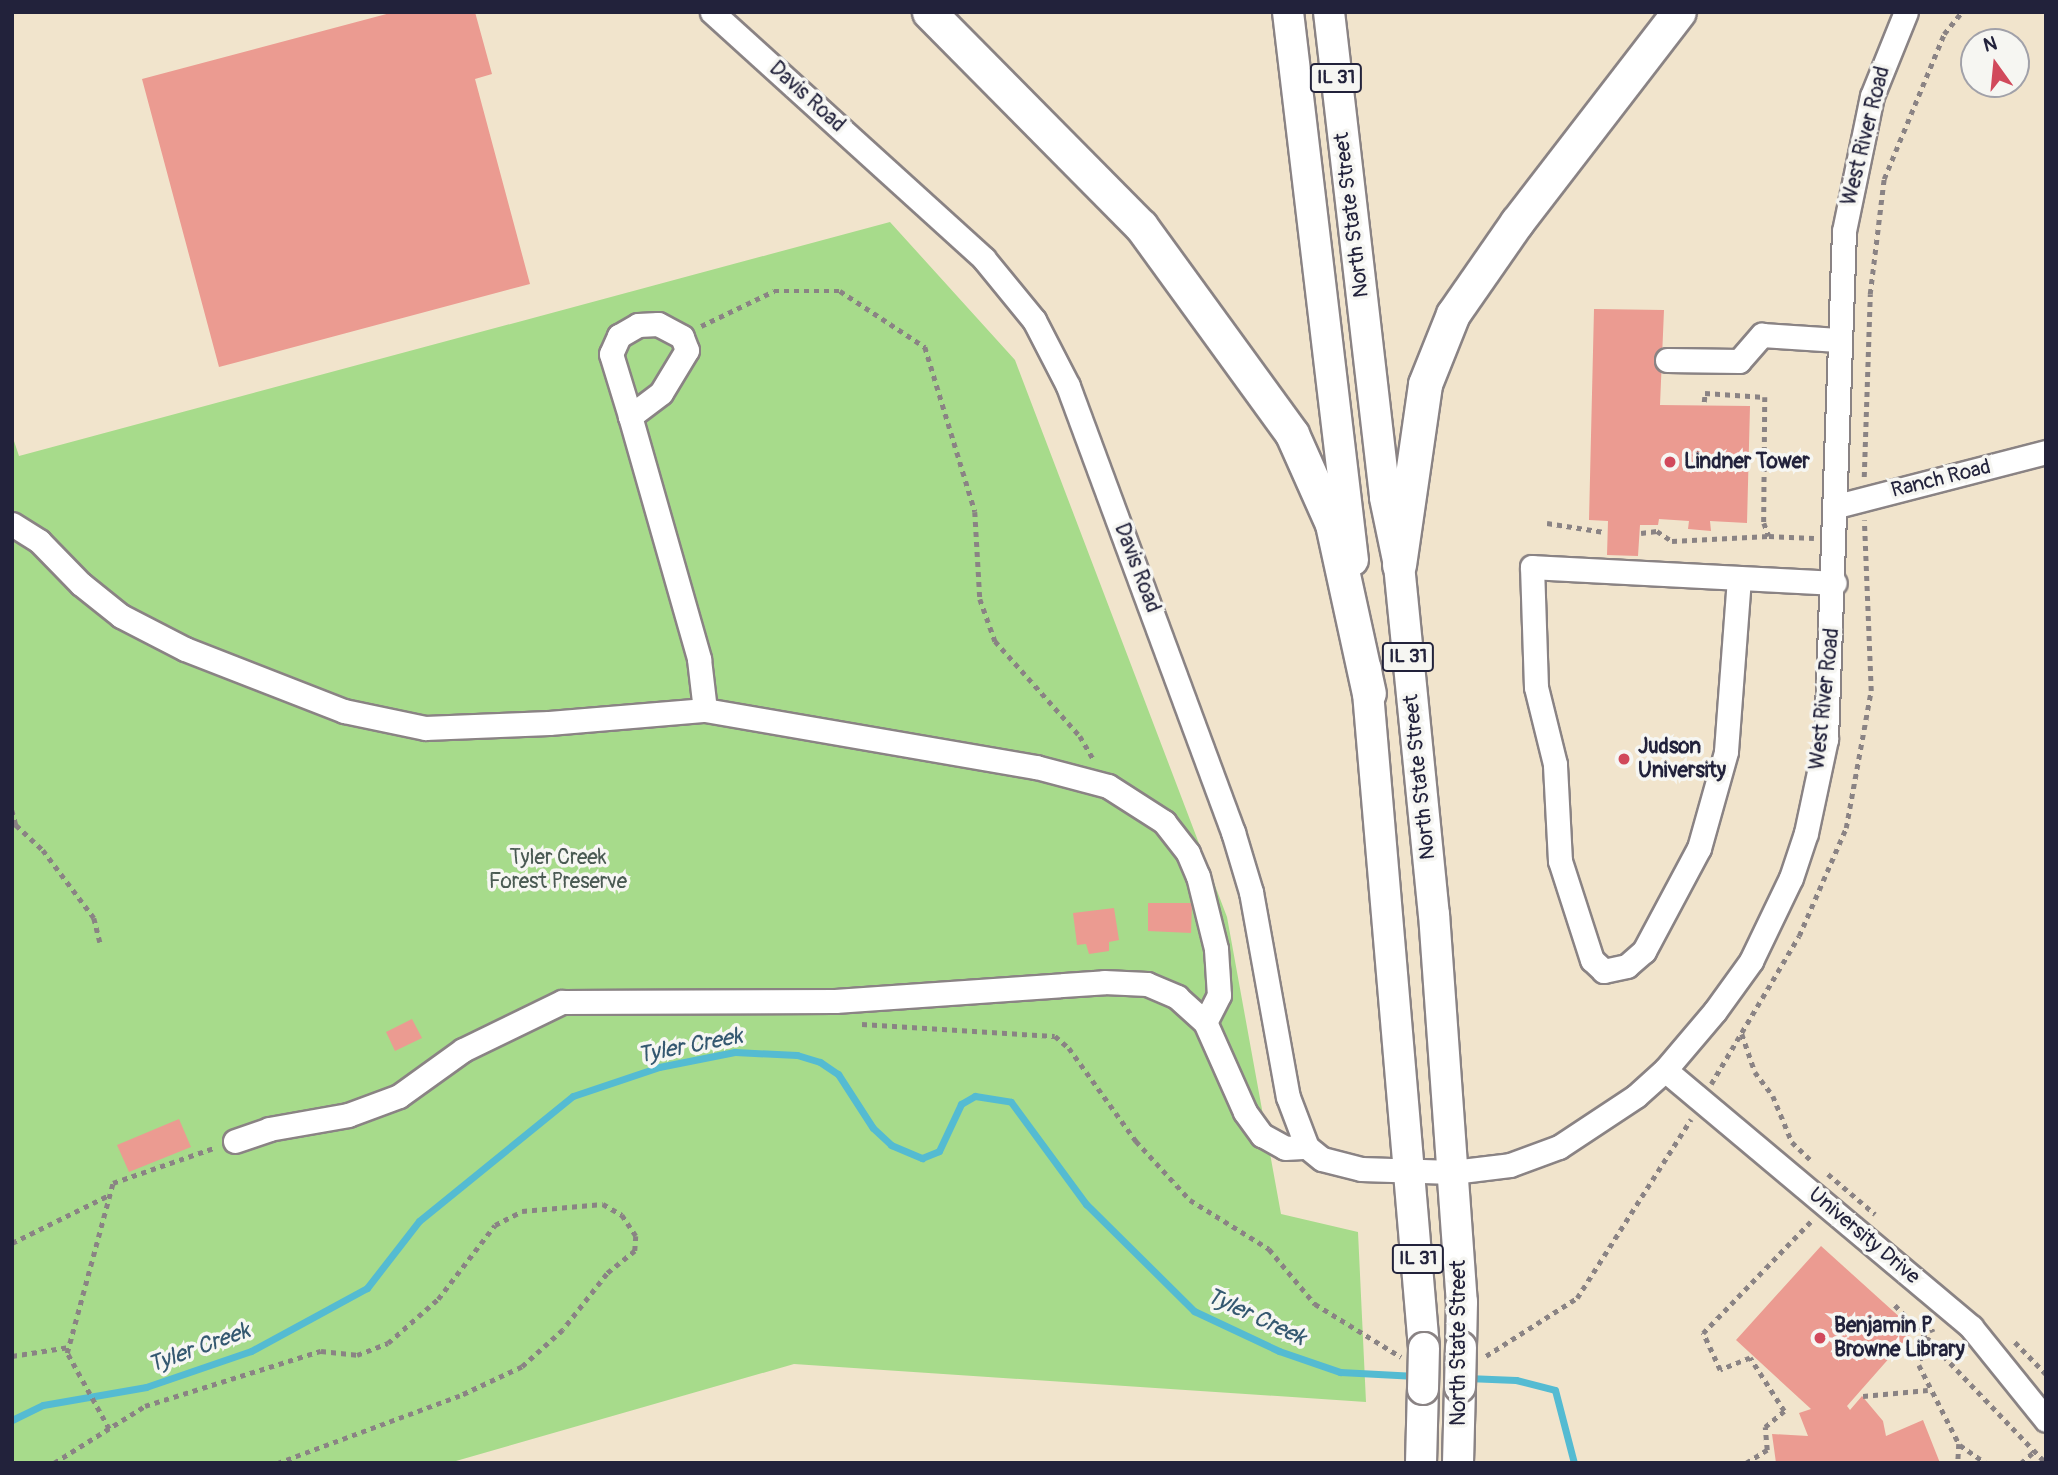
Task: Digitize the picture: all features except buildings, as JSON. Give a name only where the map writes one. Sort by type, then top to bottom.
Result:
[{"type":"highway","points":[[929,12],[1141,226],[1293,434],[1332,524],[1369,693]]},
{"type":"highway","points":[[1399,565],[1425,384],[1453,314],[1517,222],[1679,12]]},
{"type":"main road","name":"North State Street","points":[[1289,12],[1369,693],[1424,1348],[1421,1463]]},
{"type":"main road","name":"North State Street","points":[[1329,12],[1385,498],[1399,565],[1439,959],[1461,1347],[1458,1463]]},
{"type":"street","name":"Davis Road","points":[[712,12],[984,259],[1034,320],[1068,386],[1233,832],[1251,892],[1288,1097],[1307,1147]]},
{"type":"street","name":"West River Road","points":[[1411,1170],[1453,1172],[1510,1165],[1559,1147],[1591,1130],[1665,1070],[1751,961],[1795,867],[1826,739],[1835,583],[1838,340],[1844,231],[1861,138],[1883,65],[1906,12]]},
{"type":"street","points":[[629,416],[661,393],[687,350],[682,337],[658,324],[638,326],[619,336],[611,354],[612,370],[629,416],[699,659],[705,710]]},
{"type":"street","points":[[1667,360],[1739,361],[1762,335],[1838,340]]},
{"type":"street","name":"Ranch Road","points":[[1837,506],[2046,452]]},
{"type":"street","points":[[12,524],[39,541],[81,584],[121,616],[186,649],[344,711],[425,728],[550,723],[705,710],[1036,767],[1108,786],[1164,822],[1188,853],[1198,876],[1216,949],[1219,995],[1205,1022]]},
{"type":"street","points":[[1739,578],[1726,752],[1699,848],[1643,951],[1627,967],[1604,971],[1592,960],[1560,861],[1555,764],[1536,687],[1532,567],[1835,583]]},
{"type":"street","points":[[234,1141],[269,1129],[348,1115],[399,1096],[463,1050],[562,1002],[835,1001],[1104,982],[1147,984],[1177,997],[1205,1022],[1245,1112],[1262,1135],[1285,1148],[1307,1147],[1339,1165],[1411,1170]]},
{"type":"street","name":"University Drive","points":[[1665,1070],[1954,1312],[2046,1420]]},
{"type":"path","points":[[682,337],[774,291],[840,291],[925,347],[975,512],[980,598],[995,640],[1080,736],[1108,786]]},
{"type":"path","points":[[1704,402],[1705,393],[1765,397],[1764,523],[1769,536]]},
{"type":"path","points":[[1547,523],[1604,531]]},
{"type":"path","points":[[1641,533],[1657,531],[1672,541],[1769,536],[1865,536]]},
{"type":"path","points":[[12,810],[14,825],[43,850],[94,918],[100,942]]},
{"type":"path","points":[[1741,1034],[1755,1072],[1773,1096],[1792,1142],[1880,1219]]},
{"type":"path","points":[[109,1429],[67,1353],[113,1183],[234,1141]]},
{"type":"path","points":[[12,1243],[111,1194]]},
{"type":"path","points":[[54,1463],[145,1406],[321,1351],[357,1355],[388,1343],[439,1299],[495,1225],[523,1211],[603,1204],[622,1215],[636,1236],[635,1251],[607,1273],[563,1330],[522,1367],[460,1396],[279,1463]]},
{"type":"path","points":[[1746,1463],[1767,1450],[1765,1427],[1784,1411],[1750,1358],[1720,1370],[1703,1332],[1816,1216],[1823,1222]]},
{"type":"path","points":[[1895,1306],[2046,1463]]},
{"type":"path","points":[[1954,1312],[1928,1338],[1919,1365],[1928,1390],[1959,1444],[1986,1463]]},
{"type":"path","points":[[1925,1314],[1933,1332]]},
{"type":"path","points":[[2013,1340],[2046,1374]]},
{"type":"path","points":[[12,1356],[70,1347]]},
{"type":"path","points":[[1863,1396],[1928,1390]]},
{"type":"path","points":[[1958,1463],[1959,1444]]},
{"type":"path","points":[[2021,1463],[2035,1451]]},
{"type":"green space","name":"Tyler Creek Forest Preserve","points":[[890,222],[1015,360],[1227,917],[1281,1214],[1358,1232],[1366,1402],[794,1364],[449,1463],[12,1463],[12,435],[19,456]]},
{"type":"waterway","name":"Tyler Creek","points":[[12,1420],[43,1405],[146,1387],[251,1351],[367,1288],[419,1221],[573,1096],[659,1067],[735,1052],[797,1055],[820,1062],[838,1074],[873,1128],[891,1145],[922,1158],[939,1151],[961,1104],[975,1096],[1011,1102],[1086,1204],[1194,1311],[1279,1351],[1340,1372],[1416,1376]]},
{"type":"waterway","name":"Tyler Creek","points":[[1467,1378],[1516,1380],[1555,1390],[1574,1463]]},
{"type":"place","name":"Lindner Tower","points":[[1670,462]]},
{"type":"place","name":"Judson University","points":[[1624,759]]},
{"type":"place","name":"Benjamin P Browne Library","points":[[1820,1338]]}]
